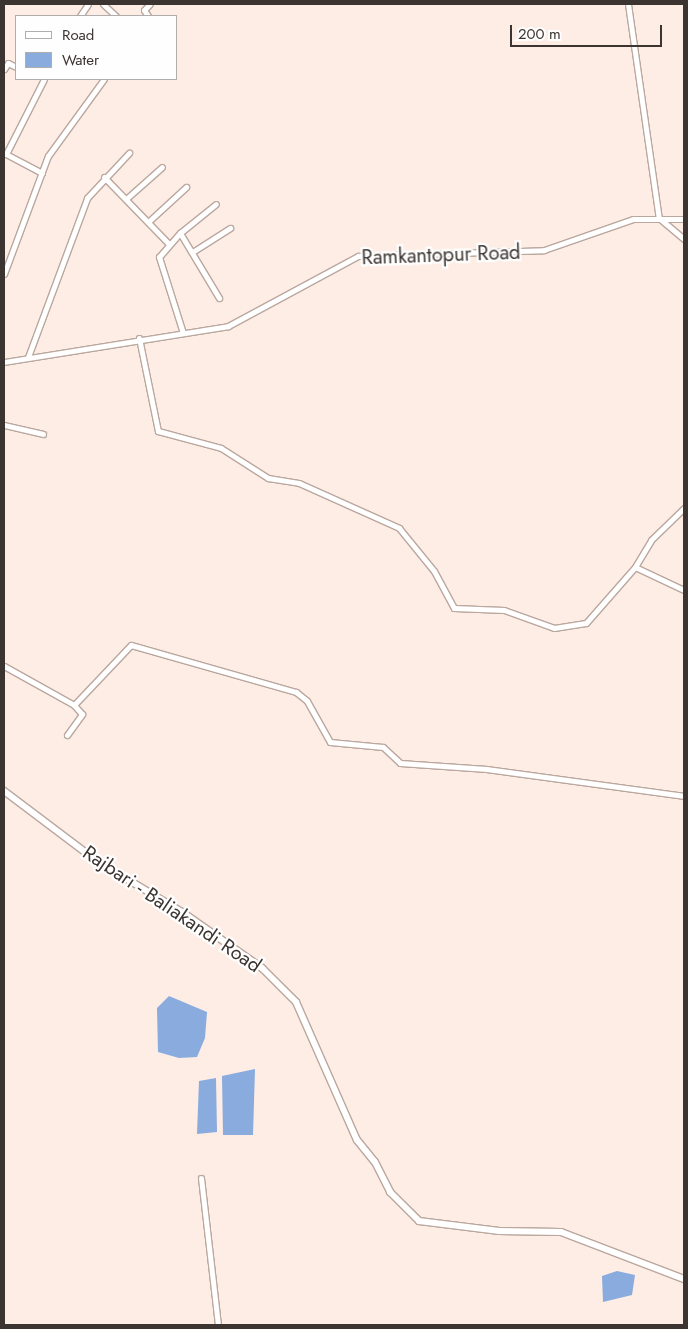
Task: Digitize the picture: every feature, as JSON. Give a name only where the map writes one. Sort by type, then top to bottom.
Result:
[{"type":"main road","name":"Rajbari - Baliakandi Road","points":[[4,791],[97,861],[182,912],[262,968],[296,1002],[357,1140],[402,1207],[419,1221],[499,1231],[561,1232],[684,1279]]},
{"type":"street","points":[[81,15],[88,4]]},
{"type":"street","points":[[103,4],[115,15]]},
{"type":"street","points":[[147,15],[144,10],[150,4]]},
{"type":"street","points":[[628,4],[659,218],[684,239]]},
{"type":"street","points":[[4,69],[8,63],[15,66]]},
{"type":"street","points":[[42,80],[6,154],[42,173]]},
{"type":"street","points":[[4,274],[48,156],[103,80]]},
{"type":"street","points":[[28,357],[87,198],[104,177],[129,153]]},
{"type":"street","points":[[126,199],[162,167]]},
{"type":"street","points":[[104,177],[169,244]]},
{"type":"street","points":[[148,222],[186,187]]},
{"type":"street","points":[[183,333],[159,261],[169,244],[180,233],[216,204]]},
{"type":"street","name":"Ramkantopur Road","points":[[4,362],[28,357],[109,347],[139,338],[183,333],[243,320],[322,272],[358,256],[544,250],[634,220],[684,219]]},
{"type":"street","points":[[194,252],[230,228]]},
{"type":"street","points":[[180,233],[194,252],[219,298]]},
{"type":"street","points":[[139,338],[158,431],[222,448],[268,478],[299,483],[399,528],[434,571],[454,608],[504,610],[554,628],[586,624],[634,567],[651,540],[684,508]]},
{"type":"street","points":[[4,425],[43,434]]},
{"type":"street","points":[[634,567],[684,590]]},
{"type":"street","points":[[74,705],[131,645],[296,692],[306,701],[330,742],[383,748],[400,763],[487,769],[684,796]]},
{"type":"street","points":[[4,666],[74,705],[82,714],[67,735]]},
{"type":"street","points":[[200,1178],[218,1325]]},
{"type":"water","points":[[169,996],[207,1012],[205,1038],[197,1057],[179,1058],[158,1052],[157,1008]]},
{"type":"water","points":[[255,1069],[253,1135],[223,1135],[222,1076]]},
{"type":"water","points":[[216,1078],[217,1132],[197,1134],[199,1081]]},
{"type":"water","points":[[617,1271],[635,1275],[632,1295],[603,1302],[602,1276]]}]
